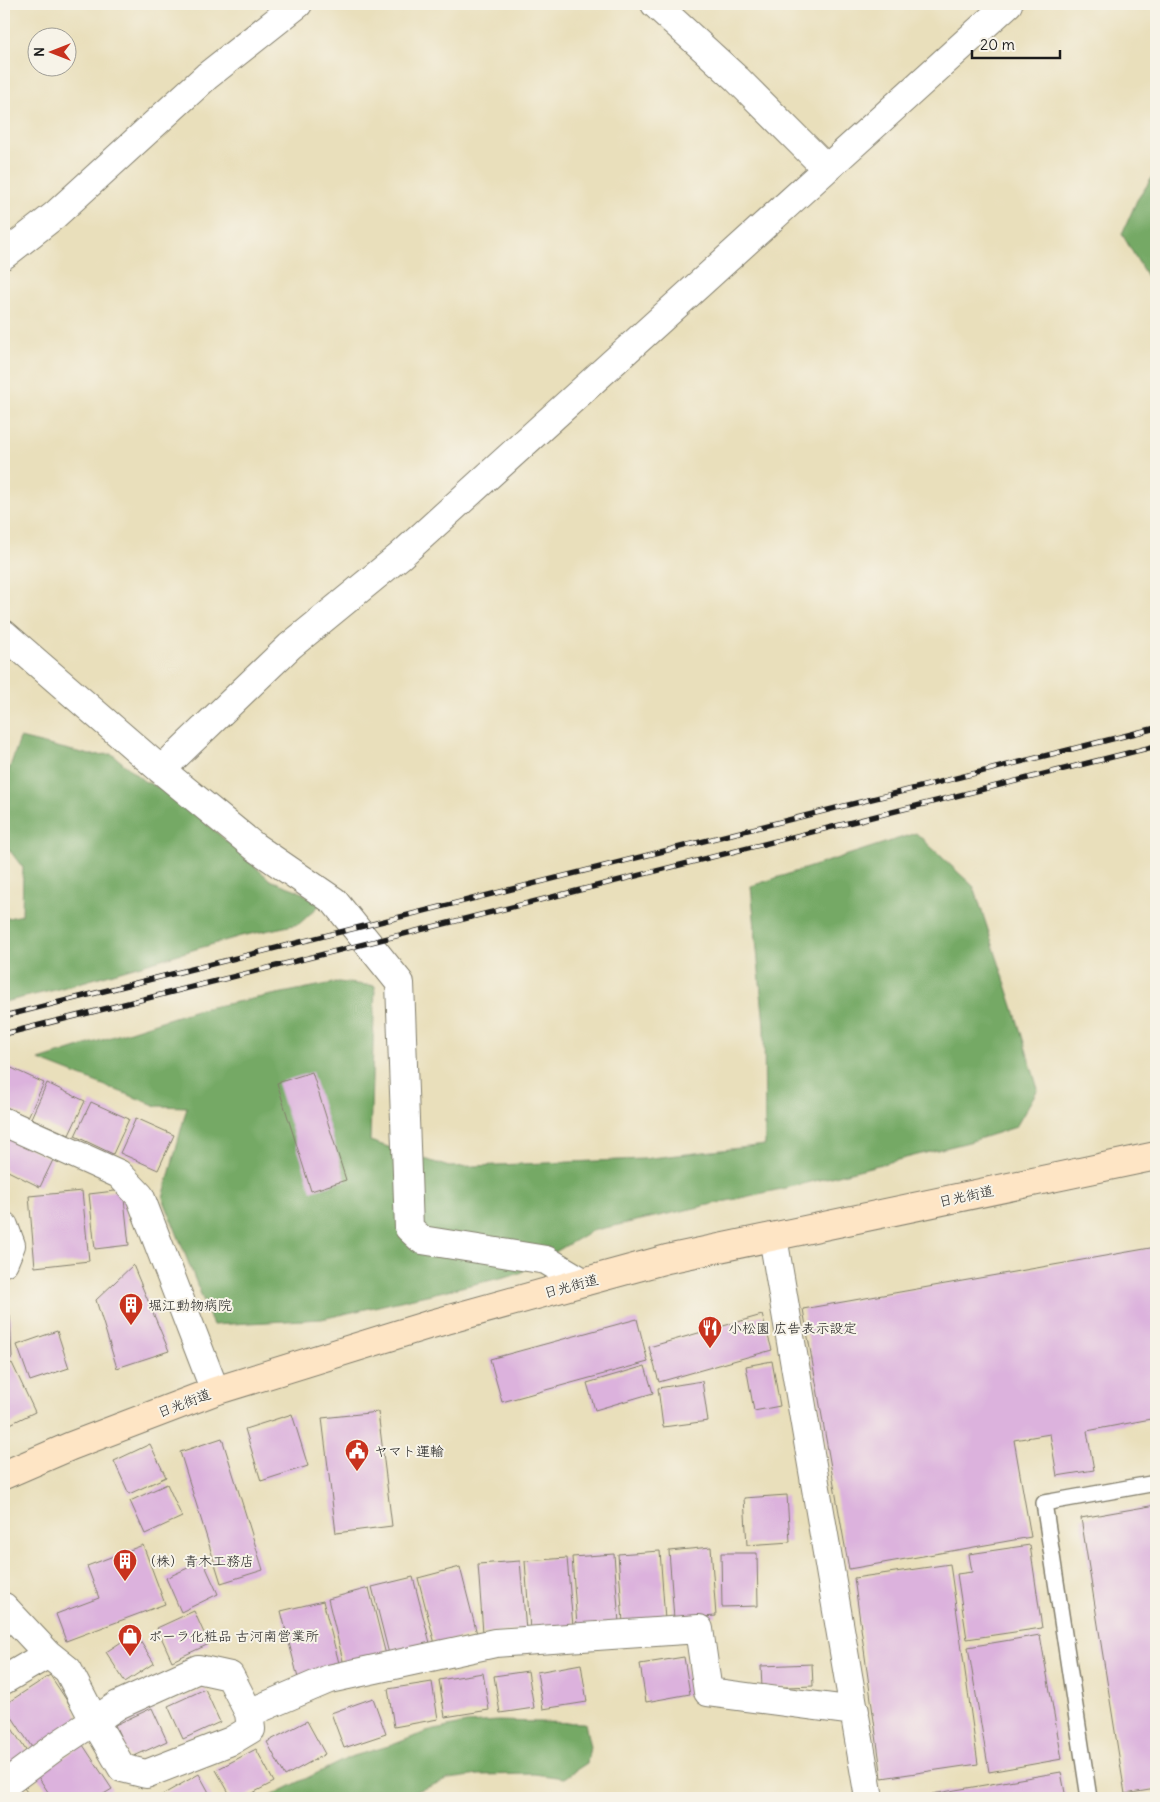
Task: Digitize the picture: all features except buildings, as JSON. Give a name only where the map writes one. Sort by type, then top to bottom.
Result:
[{"type":"main road","name":"日光街道","points":[[4,1475],[71,1446],[215,1391],[428,1325],[583,1282],[667,1259],[1156,1156]]},
{"type":"street","points":[[4,255],[55,215],[207,76],[298,4]]},
{"type":"street","points":[[654,4],[737,79],[826,168]]},
{"type":"street","points":[[161,770],[290,646],[400,556],[1008,4]]},
{"type":"street","points":[[4,634],[161,770],[255,847],[334,901],[400,983],[409,1228],[422,1240],[546,1260],[583,1282]]},
{"type":"street","points":[[4,1122],[119,1174],[140,1196],[215,1391]]},
{"type":"street","points":[[4,1226],[11,1245],[4,1262]]},
{"type":"street","points":[[773,1237],[869,1798]]},
{"type":"street","points":[[4,1607],[48,1654],[68,1670],[95,1722],[122,1768],[146,1774],[231,1741],[251,1729],[249,1713],[230,1676],[198,1669],[118,1705],[95,1722],[55,1747],[4,1785]]},
{"type":"street","points":[[249,1713],[329,1679],[496,1643],[699,1629],[708,1692],[855,1712]]},
{"type":"street","points":[[4,1680],[48,1654]]},
{"type":"lane","points":[[1089,1798],[1044,1503],[1156,1483]]},
{"type":"green space","points":[[1156,172],[1156,292],[1122,234],[1137,200]]},
{"type":"green space","points":[[20,738],[90,755],[112,754],[144,781],[174,794],[270,880],[297,890],[321,904],[299,924],[241,936],[55,990],[4,1002],[4,919],[22,915],[23,868],[4,843],[4,784]]},
{"type":"green space","points":[[916,833],[974,887],[1038,1089],[1016,1127],[969,1142],[799,1185],[591,1231],[518,1274],[322,1319],[213,1325],[163,1198],[187,1107],[157,1106],[39,1060],[196,1010],[338,982],[375,986],[370,1141],[449,1167],[643,1159],[765,1145],[764,1025],[751,886]]},
{"type":"green space","points":[[498,1721],[585,1723],[590,1747],[587,1763],[564,1778],[534,1774],[479,1775],[449,1779],[420,1790],[388,1798],[266,1798],[350,1757],[392,1745],[426,1732],[466,1723]]},
{"type":"railway","points":[[4,1016],[1156,728]]},
{"type":"railway","points":[[4,1034],[1156,746]]},
{"type":"place","name":"堀江動物病院","points":[[131,1326]]},
{"type":"place","name":"小松園 広告表示設定","points":[[710,1349]]},
{"type":"place","name":"ヤマト運輸","points":[[357,1472]]},
{"type":"place","name":"（株）青木工務店","points":[[125,1582]]},
{"type":"place","name":"ポーラ化粧品 古河南営業所","points":[[130,1657]]}]
